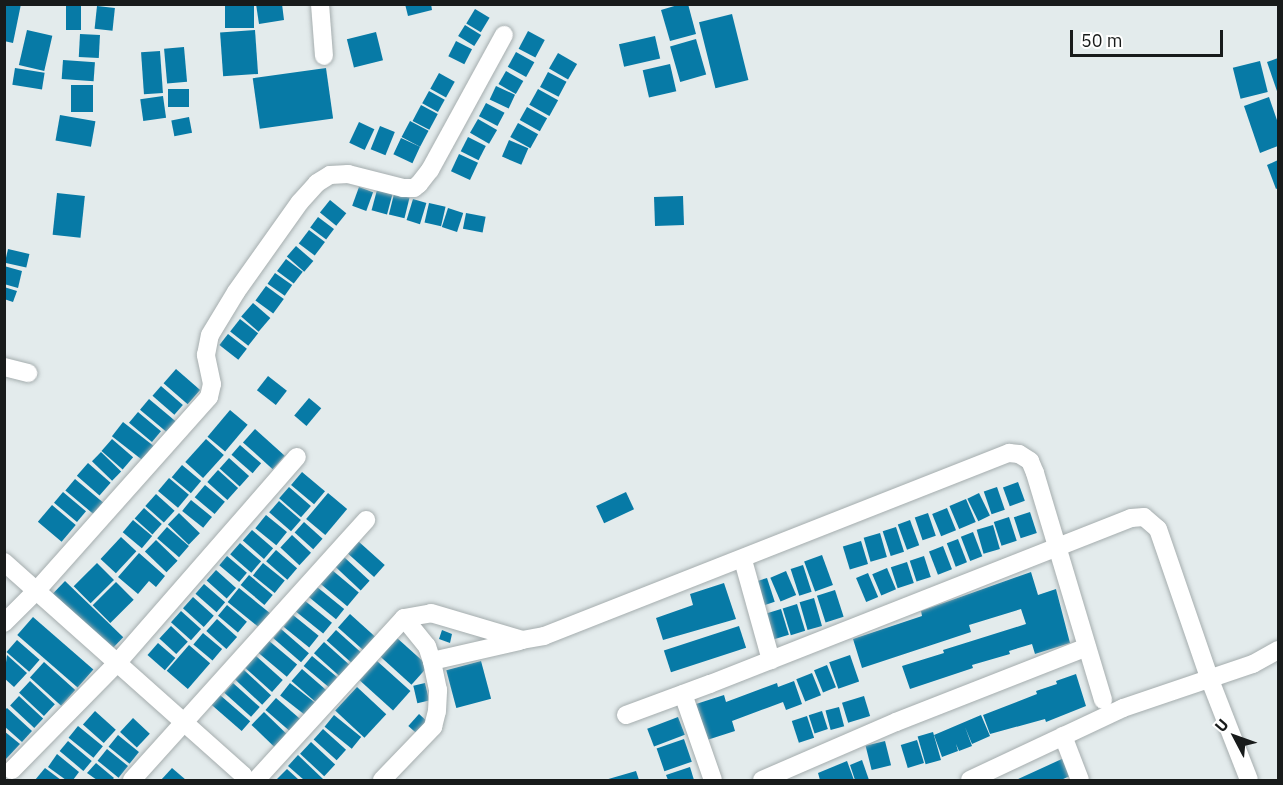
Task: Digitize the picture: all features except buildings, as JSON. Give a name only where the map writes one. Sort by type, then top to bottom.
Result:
[{"type":"street","points":[[320,4],[324,56]]},
{"type":"street","points":[[4,623],[38,589],[209,397],[212,384],[206,355],[210,335],[236,292],[300,202],[317,183],[330,175],[348,174],[403,188],[414,188],[419,184],[430,170],[504,35]]},
{"type":"street","points":[[4,367],[28,373]]},
{"type":"street","points":[[432,661],[544,636],[743,560],[1009,453],[1019,454],[1030,461],[1103,700]]},
{"type":"street","points":[[13,772],[118,662],[297,457]]},
{"type":"street","points":[[626,715],[1131,518],[1144,518],[1158,529],[1210,680],[1249,780]]},
{"type":"street","points":[[132,780],[186,723],[366,520]]},
{"type":"street","points":[[743,560],[771,660]]},
{"type":"street","points":[[4,562],[38,589],[243,775],[245,780]]},
{"type":"street","points":[[256,780],[404,618],[431,613],[522,640]]},
{"type":"street","points":[[382,780],[433,727],[437,711],[438,690],[427,646],[404,618]]},
{"type":"street","points":[[762,780],[896,722],[1087,647]]},
{"type":"street","points":[[970,780],[1123,708],[1253,664],[1278,650]]},
{"type":"street","points":[[683,694],[713,780]]},
{"type":"street","points":[[1063,736],[1080,780]]}]
